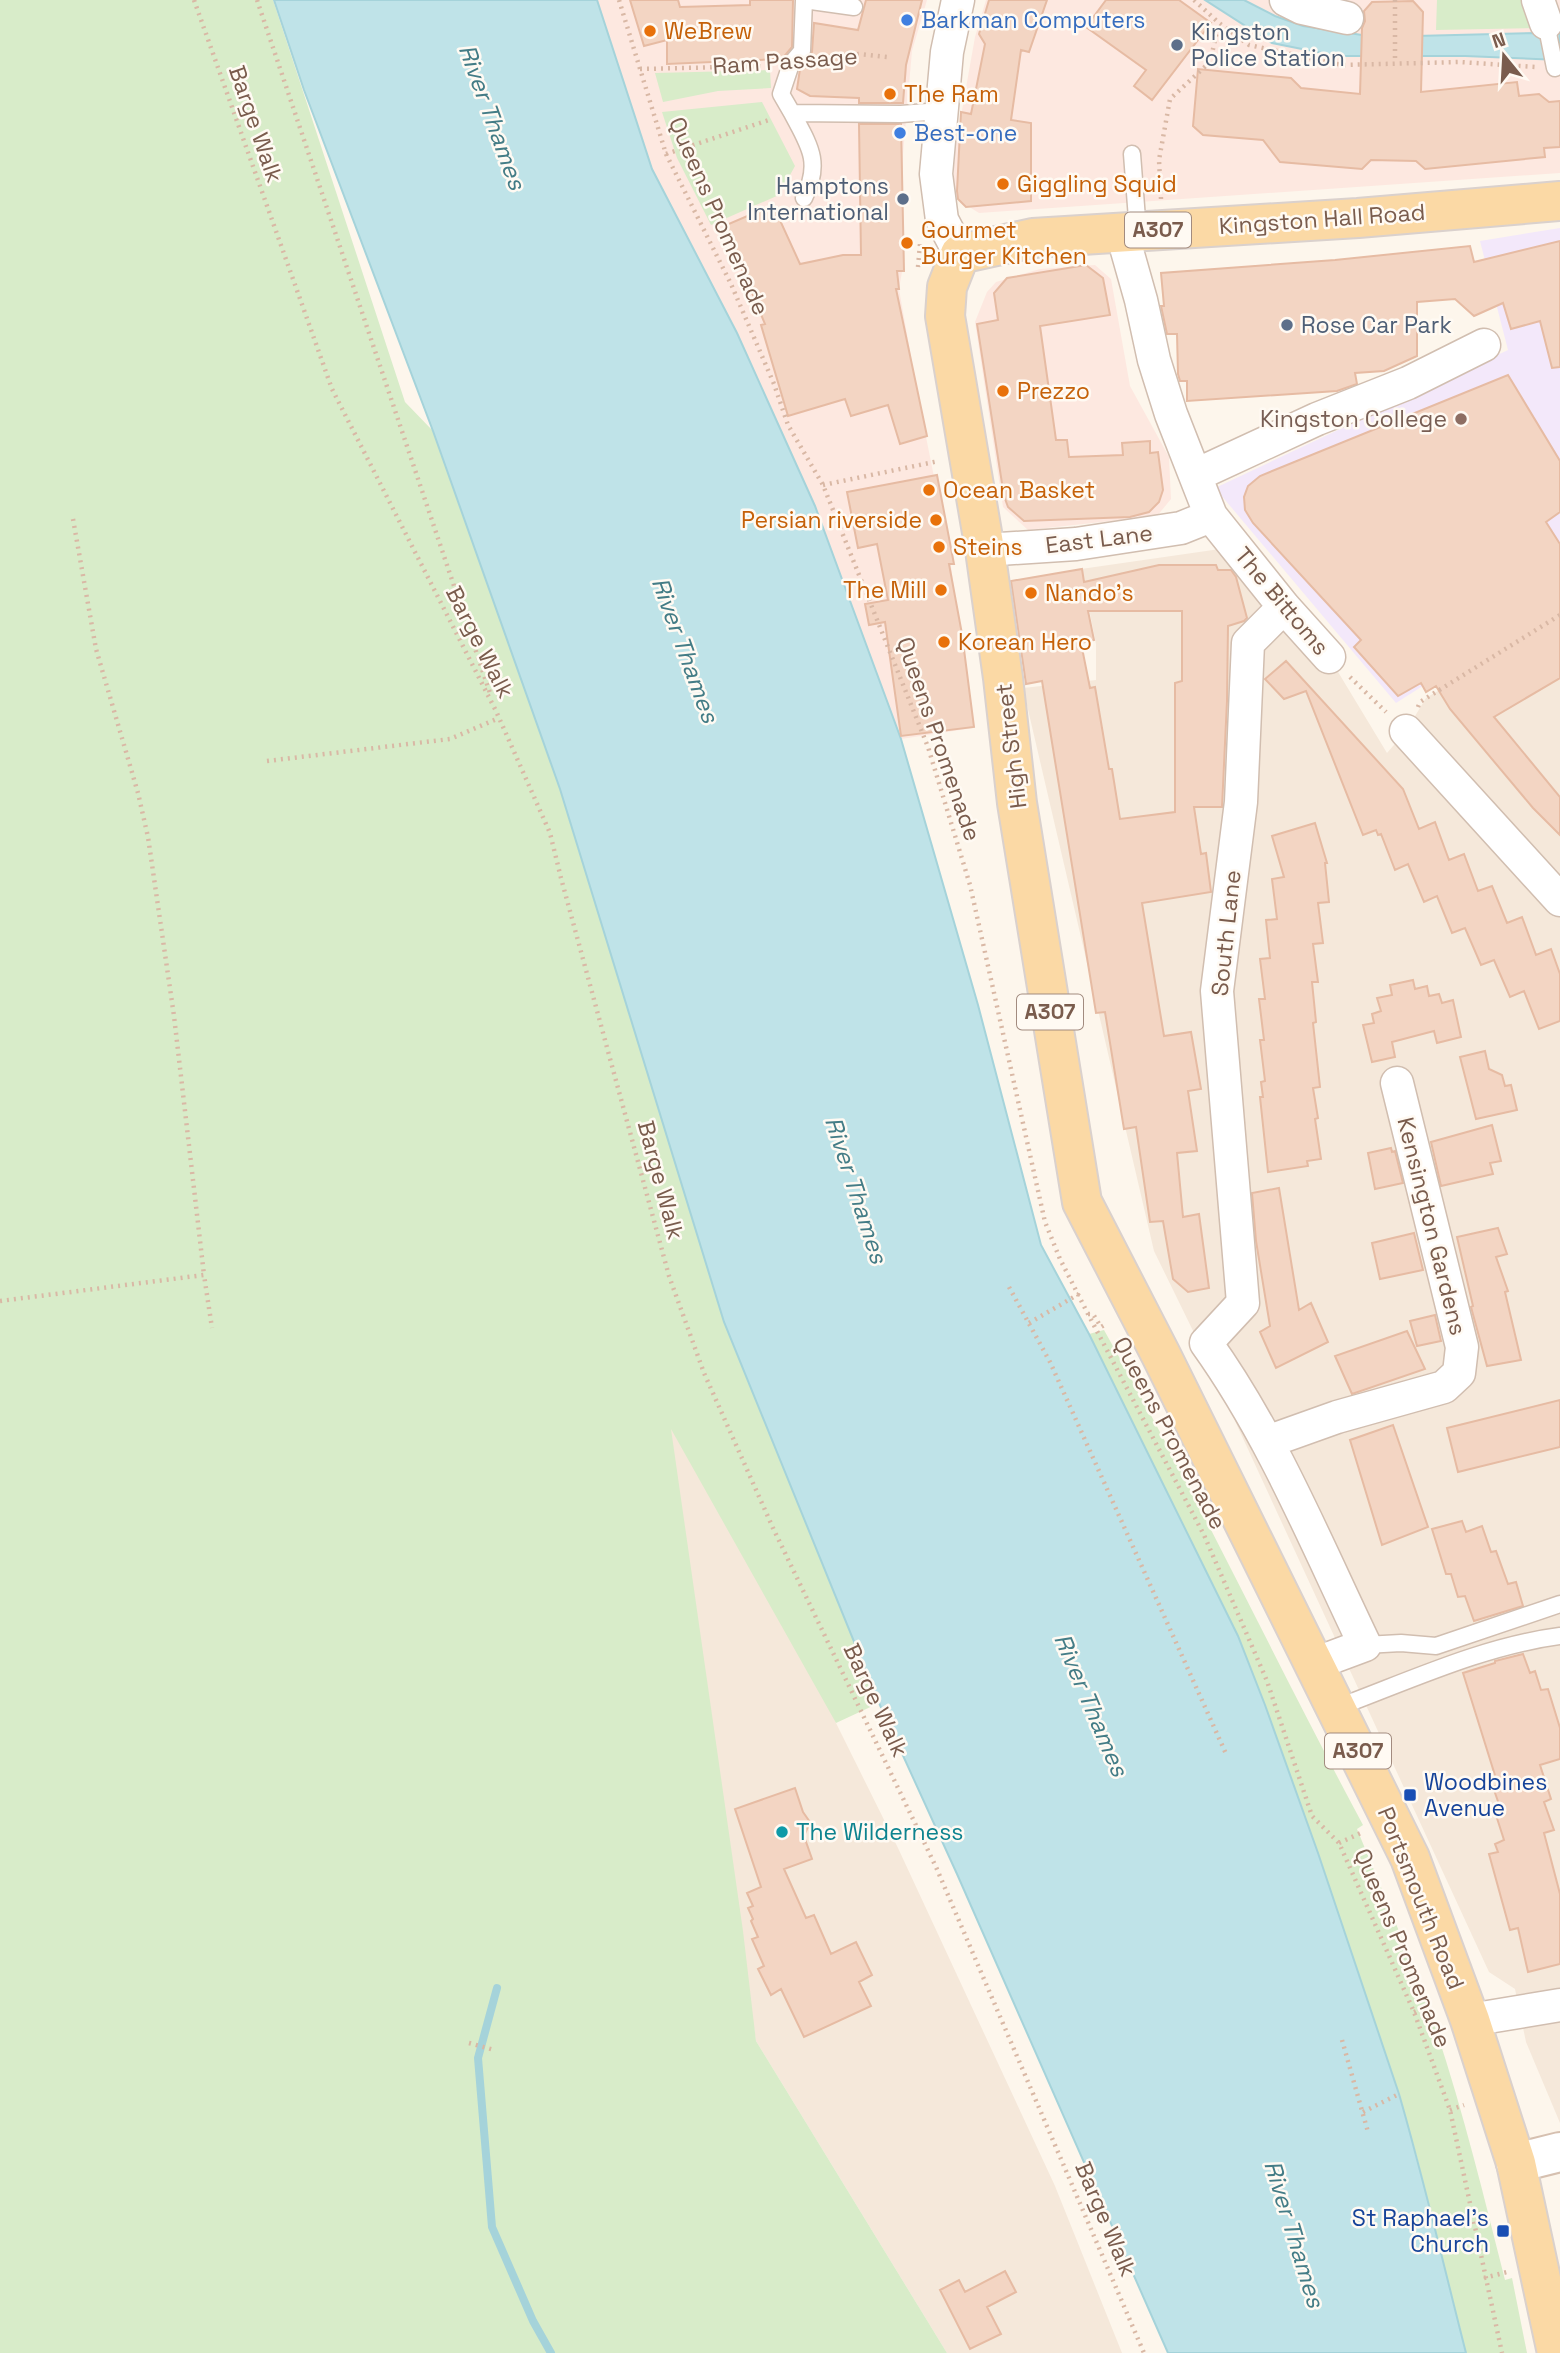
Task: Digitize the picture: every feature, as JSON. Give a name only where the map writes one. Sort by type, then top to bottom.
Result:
[{"type":"main road","name":"Kingston Hall Road","points":[[960,254],[1033,238],[1358,218],[1560,201]]},
{"type":"main road","name":"High Street","points":[[960,254],[947,287],[945,316],[985,550],[1017,803],[1080,1196],[1161,1355]]},
{"type":"main road","name":"Portsmouth Road","points":[[1161,1355],[1410,1858],[1470,2020],[1516,2163],[1557,2353]]},
{"type":"main road","points":[[1516,2163],[1560,2152]]},
{"type":"street","points":[[958,0],[947,52],[936,174],[942,220],[960,254]]},
{"type":"street","points":[[1298,3],[1347,18]]},
{"type":"street","name":"The Bittoms","points":[[1141,232],[1141,300],[1154,360],[1171,414],[1211,516],[1284,607],[1329,657]]},
{"type":"street","points":[[1196,475],[1317,419],[1408,383],[1484,345]]},
{"type":"street","name":"East Lane","points":[[985,550],[1076,544],[1181,528],[1211,516]]},
{"type":"street","name":"South Lane","points":[[1206,1343],[1243,1303],[1217,990],[1241,802],[1248,643],[1284,607]]},
{"type":"street","points":[[1406,731],[1560,900]]},
{"type":"street","name":"Kensington Gardens","points":[[1267,1442],[1337,1417],[1444,1387],[1459,1373],[1462,1347],[1397,1083]]},
{"type":"street","points":[[1161,1355],[1184,1344],[1206,1343],[1228,1373],[1267,1442],[1365,1645],[1314,1664]]},
{"type":"street","points":[[1470,2020],[1560,2005]]},
{"type":"lane","points":[[791,64],[802,51],[804,0],[854,7]]},
{"type":"lane","points":[[1542,11],[1554,65]]},
{"type":"lane","name":"Ram Passage","points":[[791,64],[782,94],[812,150],[811,184],[804,198]]},
{"type":"lane","points":[[793,113],[901,114],[941,111]]},
{"type":"lane","points":[[1132,154],[1141,232]]},
{"type":"lane","points":[[1365,1645],[1401,1643],[1436,1646],[1560,1604]]},
{"type":"lane","points":[[1336,1708],[1480,1655],[1535,1639],[1560,1636]]},
{"type":"path","name":"Barge Walk","points":[[194,0],[332,388],[496,711],[550,833],[669,1276],[704,1373],[773,1528],[936,1867],[1144,2353]]},
{"type":"path","points":[[257,0],[496,711]]},
{"type":"path","name":"Queens Promenade","points":[[620,0],[666,154],[731,284],[774,384],[788,425],[823,485],[852,553],[939,781],[970,886],[1045,1222],[1060,1259],[1204,1535],[1267,1681],[1312,1816],[1339,1843],[1414,2012],[1450,2110],[1502,2353]]},
{"type":"path","points":[[1194,0],[1219,23],[1250,45],[1342,65],[1460,62],[1554,65]]},
{"type":"path","points":[[1395,0],[1395,64]]},
{"type":"path","points":[[1141,232],[1159,160],[1170,99],[1210,62],[1219,23]]},
{"type":"path","name":"Ram Passage","points":[[640,69],[781,66],[811,57],[860,54],[887,57]]},
{"type":"path","points":[[666,154],[793,113]]},
{"type":"path","points":[[823,485],[948,458]]},
{"type":"path","points":[[73,519],[96,649],[148,837],[174,1016],[212,1328]]},
{"type":"path","points":[[1406,731],[1420,702],[1560,615]]},
{"type":"path","name":"The Bittoms","points":[[1329,657],[1406,731]]},
{"type":"path","points":[[267,761],[450,739],[499,718]]},
{"type":"path","points":[[0,1301],[204,1275]]},
{"type":"path","points":[[1009,1287],[1065,1394],[1227,1756]]},
{"type":"path","points":[[1029,1322],[1079,1294]]},
{"type":"path","points":[[1091,1314],[1103,1326]]},
{"type":"path","points":[[1339,1843],[1363,1832]]},
{"type":"path","points":[[1342,2040],[1368,2132]]},
{"type":"path","points":[[468,2043],[493,2050]]},
{"type":"path","points":[[1363,2112],[1399,2094]]},
{"type":"path","points":[[1450,2110],[1464,2105]]},
{"type":"path","points":[[1484,2277],[1508,2272]]},
{"type":"shaded area","points":[[597,0],[927,0],[912,51],[903,154],[903,266],[899,289],[949,552],[973,728],[901,739],[815,506],[737,333],[652,169]]},
{"type":"shaded area","points":[[986,0],[1560,0],[1560,173],[979,213],[955,198],[953,161],[975,37]]},
{"type":"shaded area","name":"Kingston College","points":[[1560,228],[1560,599],[1396,703],[1215,488],[1508,350],[1480,241]]},
{"type":"shaded area","points":[[1095,265],[1111,279],[1130,386],[1169,457],[1171,499],[1157,516],[1028,530],[1003,507],[975,322],[987,292],[996,282],[1040,269]]},
{"type":"shaded area","points":[[1220,549],[1329,657],[1387,753],[1406,731],[1426,698],[1560,618],[1560,2123],[1526,2042],[1515,1989],[1489,1972],[1154,1251],[1023,688],[1096,680],[1096,644],[1081,569]]},
{"type":"shaded area","points":[[636,1284],[836,1723],[898,1848],[1055,2186],[1122,2353],[947,2353],[756,2041]]},
{"type":"green space","points":[[0,0],[273,0],[405,402],[433,431],[560,789],[724,1322],[879,1703],[836,1723],[671,1429],[743,1931],[756,2041],[947,2353],[0,2353]]},
{"type":"green space","points":[[1437,0],[1531,0],[1538,28],[1436,30]]},
{"type":"green space","points":[[770,70],[771,88],[718,91],[663,102],[655,73]]},
{"type":"green space","points":[[762,102],[795,166],[779,195],[711,225],[677,158],[662,112]]},
{"type":"green space","points":[[1104,1330],[1171,1453],[1363,1825],[1357,1829],[1417,1977],[1448,2068],[1505,2280],[1512,2278],[1527,2353],[1466,2353],[1399,2094],[1265,1705],[1089,1334]]},
{"type":"water","name":"River Thames","points":[[274,0],[597,0],[652,169],[737,333],[815,506],[901,739],[978,1005],[1041,1245],[1089,1334],[1238,1636],[1265,1705],[1399,2094],[1466,2353],[1168,2353],[879,1703],[724,1322],[560,789],[433,431],[304,90]]},
{"type":"water","points":[[1205,0],[1244,0],[1275,16],[1303,26],[1375,37],[1560,34],[1560,60],[1465,56],[1337,56],[1272,43]]},
{"type":"building","points":[[630,0],[678,0],[680,7],[750,5],[750,0],[793,0],[792,47],[782,59],[667,64],[667,40],[644,46]]},
{"type":"building","points":[[866,0],[922,0],[906,65],[903,103],[859,103],[859,98],[810,96],[797,89],[800,69],[812,52],[814,23],[858,30]]},
{"type":"building","points":[[989,0],[1047,0],[1029,52],[1021,50],[1011,120],[1031,123],[1031,201],[966,207],[958,199],[957,191],[961,112],[971,114],[985,44],[979,34]]},
{"type":"building","name":"Kingston Police Station","points":[[1106,0],[1179,0],[1211,23],[1152,100],[1134,86],[1146,70],[1086,27]]},
{"type":"building","points":[[1413,1],[1423,12],[1421,92],[1517,82],[1519,96],[1539,94],[1549,102],[1560,101],[1560,147],[1544,148],[1545,157],[1425,169],[1416,161],[1371,160],[1362,169],[1280,162],[1263,140],[1203,135],[1193,126],[1198,69],[1291,78],[1301,88],[1360,94],[1364,11],[1372,2]]},
{"type":"building","points":[[859,124],[901,124],[904,271],[897,271],[899,289],[896,289],[927,436],[900,444],[888,405],[851,416],[845,399],[788,416],[761,325],[765,324],[724,226],[773,205],[800,264],[843,255],[861,255]]},
{"type":"building","name":"Rose Car Park","points":[[1560,241],[1560,367],[1552,368],[1540,321],[1511,329],[1503,303],[1474,316],[1455,299],[1417,302],[1417,356],[1384,371],[1355,373],[1357,384],[1337,391],[1187,401],[1187,381],[1180,381],[1178,374],[1177,334],[1167,334],[1161,306],[1164,306],[1161,273],[1335,260],[1470,246],[1474,262]]},
{"type":"building","points":[[1086,265],[1103,278],[1110,315],[1040,326],[1056,440],[1067,440],[1069,457],[1123,455],[1122,443],[1150,441],[1150,453],[1158,452],[1163,490],[1159,502],[1149,512],[1130,517],[1024,521],[1008,507],[1004,496],[977,324],[998,320],[994,293],[1007,278]]},
{"type":"building","name":"Kingston College","points":[[1508,375],[1560,461],[1560,512],[1546,522],[1560,544],[1560,678],[1494,717],[1560,797],[1560,835],[1533,808],[1450,709],[1436,686],[1426,692],[1421,683],[1398,696],[1354,647],[1361,640],[1253,523],[1245,510],[1244,497],[1248,486],[1260,476]]},
{"type":"building","points":[[937,475],[954,564],[949,564],[962,634],[974,727],[901,736],[885,622],[869,625],[865,604],[888,600],[877,544],[858,548],[847,492]]},
{"type":"building","points":[[1159,565],[1216,565],[1218,570],[1231,570],[1236,577],[1247,618],[1228,626],[1222,807],[1194,807],[1201,854],[1206,853],[1211,892],[1142,903],[1164,1036],[1191,1032],[1201,1089],[1188,1091],[1197,1151],[1177,1153],[1183,1217],[1199,1214],[1209,1288],[1188,1292],[1173,1279],[1163,1221],[1150,1222],[1136,1127],[1124,1129],[1105,1012],[1096,1013],[1042,681],[1026,684],[1011,581],[1082,569],[1084,582]],"holes":[[[1088,611],[1182,611],[1182,681],[1175,683],[1175,812],[1120,819],[1095,687],[1090,688],[1081,643],[1094,640]]]},
{"type":"building","points":[[1286,661],[1403,789],[1419,829],[1435,822],[1449,860],[1464,854],[1478,891],[1492,886],[1507,923],[1522,917],[1536,955],[1551,949],[1560,974],[1560,1021],[1539,1029],[1524,991],[1510,997],[1494,960],[1481,965],[1465,928],[1452,933],[1437,896],[1424,902],[1408,864],[1395,870],[1381,834],[1378,835],[1376,830],[1363,835],[1306,691],[1284,699],[1265,679]]},
{"type":"building","points":[[1315,823],[1327,863],[1329,902],[1318,903],[1323,943],[1313,944],[1318,982],[1312,982],[1316,1022],[1313,1023],[1320,1087],[1313,1088],[1321,1159],[1307,1161],[1308,1166],[1268,1172],[1260,1097],[1263,1097],[1261,1082],[1265,1081],[1259,999],[1265,999],[1260,959],[1270,958],[1266,920],[1277,919],[1272,879],[1284,877],[1272,836]]},
{"type":"building","points":[[1413,980],[1415,989],[1427,986],[1429,996],[1439,994],[1442,1003],[1453,1000],[1461,1037],[1437,1043],[1434,1031],[1392,1042],[1395,1057],[1372,1062],[1363,1025],[1374,1023],[1372,1014],[1381,1011],[1377,998],[1392,995],[1390,985]]},
{"type":"building","points":[[1485,1051],[1489,1069],[1502,1075],[1505,1086],[1511,1085],[1517,1110],[1476,1119],[1460,1057]]},
{"type":"building","points":[[1492,1125],[1501,1161],[1490,1163],[1493,1174],[1441,1186],[1431,1142]]},
{"type":"building","points":[[1391,1148],[1392,1152],[1395,1151],[1403,1183],[1375,1189],[1368,1153]]},
{"type":"building","points":[[1279,1188],[1299,1310],[1311,1303],[1328,1342],[1276,1368],[1260,1332],[1270,1326],[1256,1241],[1252,1193]]},
{"type":"building","points":[[1498,1228],[1507,1254],[1496,1257],[1508,1291],[1505,1292],[1521,1360],[1487,1366],[1471,1307],[1473,1306],[1457,1237]]},
{"type":"building","points":[[1414,1233],[1423,1270],[1380,1279],[1372,1243]]},
{"type":"building","points":[[1435,1315],[1441,1341],[1417,1346],[1410,1321]]},
{"type":"building","points":[[1407,1331],[1425,1369],[1352,1394],[1335,1356]]},
{"type":"building","points":[[1560,1400],[1560,1447],[1458,1472],[1447,1428]]},
{"type":"building","points":[[1393,1425],[1428,1527],[1382,1545],[1350,1440]]},
{"type":"building","points":[[1462,1521],[1466,1532],[1482,1526],[1491,1552],[1496,1551],[1508,1584],[1516,1582],[1523,1606],[1474,1621],[1465,1596],[1458,1597],[1451,1574],[1446,1574],[1432,1529]]},
{"type":"building","points":[[1523,1654],[1530,1673],[1535,1671],[1541,1690],[1548,1689],[1560,1728],[1560,1759],[1540,1765],[1551,1799],[1544,1802],[1554,1830],[1544,1833],[1560,1894],[1560,1964],[1528,1972],[1518,1928],[1510,1930],[1489,1854],[1498,1852],[1495,1844],[1504,1840],[1495,1812],[1501,1810],[1493,1787],[1498,1785],[1463,1673]]},
{"type":"building","points":[[795,1788],[803,1812],[810,1822],[804,1836],[812,1859],[784,1869],[806,1918],[814,1915],[831,1954],[856,1942],[872,1975],[859,1982],[871,2006],[804,2037],[781,1989],[771,1995],[758,1969],[764,1966],[752,1939],[758,1937],[751,1921],[753,1919],[748,1908],[753,1906],[747,1893],[761,1887],[735,1809]]},
{"type":"building","points":[[1005,2271],[1016,2292],[987,2307],[1001,2334],[970,2349],[940,2290],[959,2280],[965,2292]]},
{"type":"waterway","points":[[497,1988],[478,2058],[492,2227],[533,2321],[551,2353]]},
{"type":"place","name":"Barkman Computers","points":[[907,20]]},
{"type":"place","name":"WeBrew","points":[[650,31]]},
{"type":"place","name":"Kingston Police Station","points":[[1177,45]]},
{"type":"place","name":"The Ram","points":[[890,94]]},
{"type":"place","name":"Best-one","points":[[900,133]]},
{"type":"place","name":"Giggling Squid","points":[[1003,184]]},
{"type":"place","name":"Hamptons International","points":[[903,199]]},
{"type":"place","name":"Gourmet Burger Kitchen","points":[[907,243]]},
{"type":"place","name":"Rose Car Park","points":[[1287,325]]},
{"type":"place","name":"Prezzo","points":[[1003,391]]},
{"type":"place","name":"Kingston College","points":[[1461,419]]},
{"type":"place","name":"Ocean Basket","points":[[929,490]]},
{"type":"place","name":"Persian riverside","points":[[936,520]]},
{"type":"place","name":"Steins","points":[[939,547]]},
{"type":"place","name":"The Mill","points":[[941,590]]},
{"type":"place","name":"Nando's","points":[[1031,593]]},
{"type":"place","name":"Korean Hero","points":[[944,642]]},
{"type":"place","name":"Woodbines Avenue","points":[[1410,1795]]},
{"type":"place","name":"The Wilderness","points":[[782,1832]]},
{"type":"place","name":"St Raphael's Church","points":[[1503,2231]]}]
